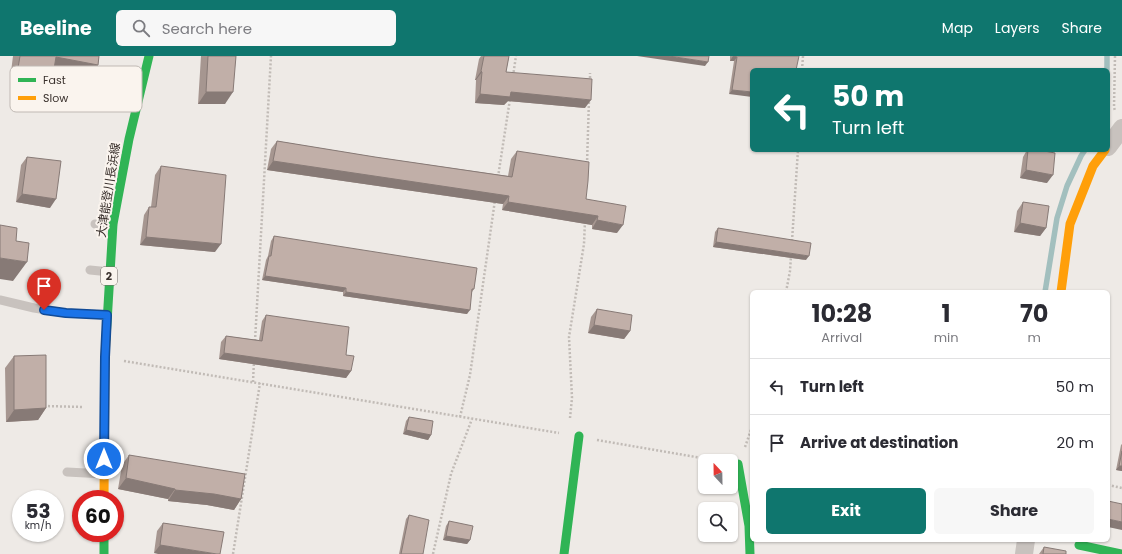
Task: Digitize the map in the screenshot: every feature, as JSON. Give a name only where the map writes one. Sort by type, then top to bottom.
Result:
[{"type":"main road","name":"大津能登川長浜線","points":[[142,84],[149,56]]},
{"type":"main road","name":"大津能登川長浜線","points":[[104,490],[105,357],[113,224],[135,112]]},
{"type":"main road","points":[[1061,290],[1070,224],[1093,166],[1104,152]]},
{"type":"main road","points":[[564,554],[579,436]]},
{"type":"main road","points":[[738,464],[749,526],[750,554]]},
{"type":"main road","points":[[104,542],[104,554]]},
{"type":"main road","points":[[1079,545],[1121,554]]},
{"type":"street","points":[[1110,143],[1122,128]]},
{"type":"street","points":[[1024,554],[1026,542]]},
{"type":"lane","points":[[95,224],[113,224]]},
{"type":"lane","points":[[90,270],[110,272]]},
{"type":"lane","points":[[0,300],[34,308],[66,313],[107,315]]},
{"type":"lane","points":[[67,472],[104,474]]},
{"type":"path","points":[[255,342],[271,56]]},
{"type":"path","points":[[512,80],[516,56]]},
{"type":"path","points":[[802,68],[803,56]]},
{"type":"path","points":[[1115,56],[1114,106],[1122,128]]},
{"type":"path","points":[[589,88],[590,72]]},
{"type":"path","points":[[498,181],[510,96]]},
{"type":"path","points":[[587,166],[589,96]]},
{"type":"path","points":[[792,241],[798,152]]},
{"type":"path","points":[[460,416],[470,375],[496,196]]},
{"type":"path","points":[[569,420],[572,398],[569,337],[584,244],[585,221]]},
{"type":"path","points":[[786,290],[792,249]]},
{"type":"path","points":[[105,357],[472,419],[451,474],[433,554]]},
{"type":"path","points":[[253,382],[254,358]]},
{"type":"path","points":[[233,554],[260,383]]},
{"type":"path","points":[[38,406],[83,407]]},
{"type":"path","points":[[1110,485],[1122,488]]},
{"type":"building","points":[[20,56],[99,56],[98,65],[56,57],[54,66],[18,66]]},
{"type":"building","points":[[208,56],[236,56],[233,92],[206,92]]},
{"type":"building","points":[[484,56],[509,56],[506,72],[592,79],[591,100],[511,92],[510,97],[480,94],[481,71]]},
{"type":"building","points":[[669,56],[709,56],[708,62]]},
{"type":"building","points":[[733,56],[799,56],[796,68],[750,68],[750,92],[732,90],[737,57]]},
{"type":"building","points":[[277,141],[512,177],[517,151],[589,162],[586,199],[626,206],[623,225],[597,220],[598,216],[508,202],[509,196],[273,161]]},
{"type":"building","points":[[1028,152],[1055,153],[1053,175],[1026,170]]},
{"type":"building","points":[[27,157],[61,161],[56,199],[22,194]]},
{"type":"building","points":[[161,166],[226,175],[221,244],[146,237],[149,207],[156,207]]},
{"type":"building","points":[[1023,202],[1049,206],[1046,228],[1020,223]]},
{"type":"building","points":[[0,225],[17,228],[16,241],[29,243],[27,262],[0,258]]},
{"type":"building","points":[[718,228],[811,243],[809,256],[716,242]]},
{"type":"building","points":[[274,236],[477,268],[474,289],[472,289],[470,310],[346,292],[346,288],[265,276],[269,256],[271,256]]},
{"type":"building","points":[[597,309],[632,315],[630,331],[594,325]]},
{"type":"building","points":[[266,315],[349,327],[346,355],[354,356],[351,371],[224,353],[226,336],[262,341]]},
{"type":"building","points":[[46,355],[46,408],[14,410],[14,356]]},
{"type":"building","points":[[409,417],[433,421],[431,435],[406,430]]},
{"type":"building","points":[[1122,451],[1122,466],[1119,466]]},
{"type":"building","points":[[129,455],[245,474],[241,499],[214,494],[175,490],[126,478]]},
{"type":"building","points":[[1110,501],[1122,504],[1122,522],[1110,519]]},
{"type":"building","points":[[409,515],[429,520],[423,554],[401,554]]},
{"type":"building","points":[[449,521],[473,526],[470,540],[446,536]]},
{"type":"building","points":[[163,523],[224,532],[220,554],[160,545]]},
{"type":"building","points":[[1044,547],[1066,551],[1066,554],[1043,554]]},
{"type":"waterway","points":[[1107,56],[1107,68]]},
{"type":"waterway","points":[[1045,290],[1057,218],[1067,186],[1084,152]]},
{"type":"traffic: fast","points":[[142,85],[149,56]]},
{"type":"traffic: fast","points":[[106,339],[113,224],[136,112]]},
{"type":"traffic: fast","points":[[564,554],[579,436]]},
{"type":"traffic: fast","points":[[738,464],[749,526],[750,554]]},
{"type":"traffic: fast","points":[[104,542],[104,554]]},
{"type":"traffic: fast","points":[[1079,545],[1121,554]]},
{"type":"traffic: slow","points":[[1061,290],[1070,224],[1093,166],[1104,152]]},
{"type":"traffic: slow","points":[[104,490],[106,339]]},
{"type":"route","points":[[44,310],[66,313],[107,315],[104,459]]}]
